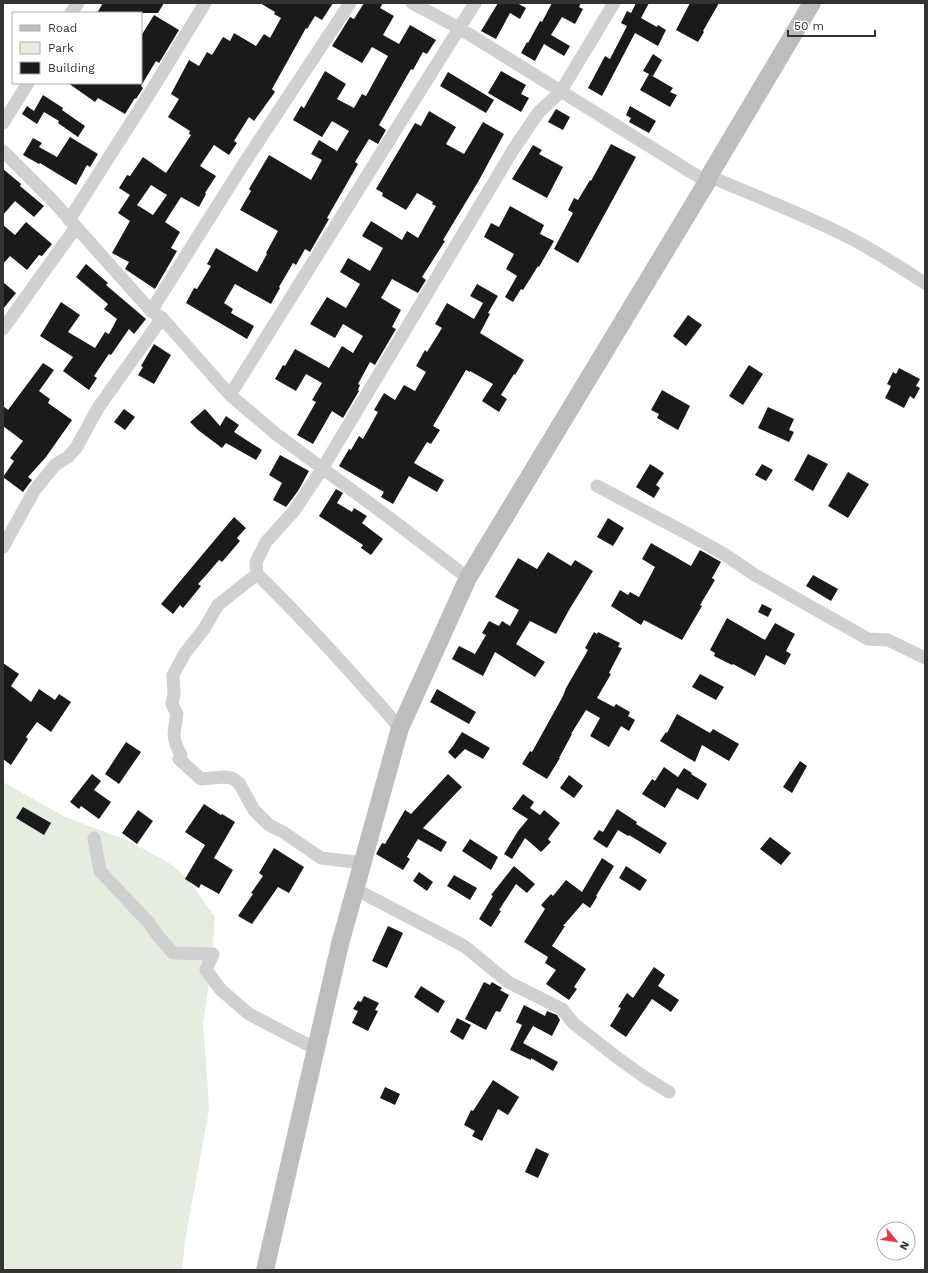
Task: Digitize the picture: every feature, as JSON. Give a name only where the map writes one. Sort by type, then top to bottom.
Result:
[{"type":"street","points":[[73,12],[78,3]]},
{"type":"street","points":[[3,329],[73,223],[205,3]]},
{"type":"street","points":[[3,547],[34,491],[55,466],[68,457],[76,448],[98,408],[157,314],[241,168],[350,3]]},
{"type":"street","points":[[412,3],[459,28],[708,179],[802,216],[851,239],[925,283]]},
{"type":"street","points":[[230,395],[474,3]]},
{"type":"street","points":[[400,728],[360,681],[257,574],[256,562],[266,542],[294,511],[322,469],[513,150],[538,113],[561,91],[614,3]]},
{"type":"street","points":[[265,1270],[340,944],[400,728],[468,578],[812,3]]},
{"type":"street","points":[[3,123],[27,84]]},
{"type":"street","points":[[3,151],[73,223],[230,395],[276,434],[381,511],[468,578]]},
{"type":"street","points":[[598,486],[724,554],[755,575],[868,639],[888,640],[925,658]]},
{"type":"street","points":[[257,574],[218,605],[204,629],[185,653],[173,675],[174,694],[172,704],[177,714],[173,732],[175,744],[181,755],[179,759],[201,779],[224,777],[232,778],[239,783],[254,810],[261,819],[321,858],[363,863]]},
{"type":"street","points":[[94,838],[100,871],[149,923],[173,953],[213,954],[206,970],[222,990],[249,1014],[316,1049]]},
{"type":"street","points":[[355,889],[464,946],[508,982],[562,1009],[573,1023],[646,1078],[669,1092]]},
{"type":"green space","points":[[3,782],[65,817],[129,841],[169,863],[186,877],[215,917],[212,961],[203,1025],[209,1110],[186,1235],[182,1270],[3,1270]]},
{"type":"building","points":[[103,3],[164,3],[158,13],[98,12]]},
{"type":"building","points":[[260,3],[333,3],[322,20],[315,16],[307,29],[306,28],[272,89],[275,92],[254,121],[249,117],[234,141],[237,143],[229,155],[214,145],[200,166],[216,176],[205,193],[206,194],[199,207],[181,197],[165,222],[180,232],[171,248],[177,251],[155,289],[125,269],[129,262],[112,253],[130,221],[118,213],[130,195],[119,188],[127,175],[130,176],[143,157],[166,173],[191,135],[189,134],[190,131],[168,117],[179,99],[171,94],[189,60],[199,66],[207,52],[212,55],[223,37],[230,41],[234,33],[256,46],[264,34],[270,38],[281,18],[274,14],[275,12]],"holes":[[[151,185],[167,195],[153,215],[137,205]]]},
{"type":"building","points":[[364,3],[383,3],[380,8],[394,16],[383,35],[399,44],[410,25],[436,40],[427,54],[423,52],[413,70],[411,69],[379,125],[386,130],[378,144],[369,139],[355,162],[358,164],[327,218],[329,219],[310,252],[305,249],[296,265],[293,263],[271,304],[235,284],[224,303],[233,309],[231,313],[254,326],[247,339],[186,303],[194,288],[197,289],[211,266],[207,264],[216,248],[257,272],[278,231],[240,210],[251,191],[249,189],[269,155],[311,180],[322,160],[311,154],[319,140],[337,151],[349,131],[332,121],[322,137],[293,120],[301,106],[304,108],[325,71],[346,84],[337,99],[354,108],[362,94],[366,96],[388,56],[372,47],[362,63],[332,46],[350,17],[354,19]]},
{"type":"building","points":[[498,3],[517,3],[526,8],[520,19],[510,13],[496,39],[481,31]]},
{"type":"building","points":[[552,3],[581,3],[579,7],[583,9],[575,24],[562,17],[551,35],[570,46],[564,56],[544,44],[535,61],[521,53],[540,21],[542,22]]},
{"type":"building","points":[[636,3],[649,3],[641,18],[666,30],[658,46],[635,33],[602,96],[588,88],[605,56],[610,59],[627,26],[621,23],[627,11],[631,13]]},
{"type":"building","points":[[690,3],[719,3],[698,42],[676,30]]},
{"type":"building","points":[[154,15],[179,30],[159,63],[156,61],[141,86],[143,88],[125,114],[98,98],[95,102],[69,84],[142,84],[142,34]]},
{"type":"building","points":[[653,54],[662,60],[653,76],[643,71]]},
{"type":"building","points":[[501,71],[526,85],[521,94],[529,98],[521,112],[488,93]]},
{"type":"building","points":[[448,72],[494,100],[486,113],[440,86]]},
{"type":"building","points":[[649,74],[673,88],[670,92],[677,95],[670,107],[640,90]]},
{"type":"building","points":[[43,95],[63,108],[62,110],[85,126],[78,137],[58,123],[59,121],[44,112],[37,124],[22,114],[27,106],[34,111]]},
{"type":"building","points":[[630,106],[656,121],[649,133],[629,122],[631,118],[626,115]]},
{"type":"building","points":[[556,109],[570,117],[563,130],[548,122]]},
{"type":"building","points":[[429,111],[456,127],[446,144],[464,154],[483,122],[504,134],[478,182],[443,240],[445,241],[422,277],[426,280],[418,293],[392,279],[381,298],[401,310],[392,327],[396,329],[375,365],[370,362],[358,384],[360,385],[359,391],[343,418],[332,411],[313,444],[297,435],[316,402],[312,400],[322,383],[306,374],[296,391],[275,379],[295,349],[329,368],[342,346],[353,353],[363,336],[343,324],[335,338],[310,324],[327,297],[346,308],[360,284],[340,272],[348,258],[370,271],[383,248],[362,236],[371,221],[402,240],[407,231],[418,238],[436,206],[432,204],[433,202],[417,193],[406,210],[382,196],[383,193],[376,189],[415,123],[421,126]]},
{"type":"building","points":[[70,137],[98,154],[90,167],[87,165],[76,185],[40,163],[39,164],[23,155],[33,138],[42,143],[39,147],[57,157]]},
{"type":"building","points":[[611,144],[636,157],[578,263],[554,249],[573,213],[568,210],[574,198],[578,200],[590,180],[591,181]]},
{"type":"building","points":[[533,145],[542,150],[539,154],[563,167],[547,198],[512,179]]},
{"type":"building","points":[[3,169],[21,184],[20,186],[44,206],[34,217],[15,201],[3,215]]},
{"type":"building","points":[[510,206],[544,225],[540,234],[554,241],[539,267],[538,266],[523,290],[521,289],[513,302],[505,297],[517,276],[506,269],[514,254],[484,237],[491,223],[499,227]]},
{"type":"building","points":[[26,222],[52,244],[42,256],[39,255],[27,270],[10,256],[3,264],[3,225],[15,235]]},
{"type":"building","points":[[86,264],[108,283],[106,285],[146,319],[134,334],[129,329],[94,376],[97,378],[89,390],[63,371],[73,357],[40,336],[61,302],[80,315],[68,332],[95,348],[105,332],[109,334],[117,319],[104,309],[108,304],[76,277]]},
{"type":"building","points":[[3,282],[16,293],[3,309]]},
{"type":"building","points":[[477,284],[498,296],[488,313],[490,314],[480,333],[524,360],[501,395],[507,399],[499,412],[482,401],[493,384],[466,370],[433,426],[440,430],[431,444],[427,442],[414,463],[444,480],[437,492],[409,476],[393,504],[381,497],[384,492],[339,466],[359,436],[363,439],[378,412],[374,410],[384,393],[395,400],[404,385],[415,391],[426,372],[416,366],[425,350],[427,352],[442,328],[435,324],[447,303],[474,319],[483,303],[470,296]]},
{"type":"building","points":[[688,315],[702,325],[686,346],[673,336]]},
{"type":"building","points":[[154,344],[171,355],[154,384],[138,375],[143,367],[141,366]]},
{"type":"building","points":[[43,363],[54,370],[39,391],[50,399],[48,403],[72,420],[46,457],[28,477],[32,480],[23,492],[3,477],[14,461],[10,458],[23,441],[3,426],[3,406],[8,410]]},
{"type":"building","points":[[749,365],[763,374],[743,405],[729,396]]},
{"type":"building","points":[[899,368],[920,379],[916,386],[920,388],[914,399],[910,396],[904,408],[885,398],[891,386],[887,384],[893,372],[896,374]]},
{"type":"building","points":[[662,390],[690,406],[678,430],[657,418],[659,414],[651,410]]},
{"type":"building","points":[[768,407],[794,419],[789,430],[794,432],[789,442],[758,428]]},
{"type":"building","points":[[124,409],[135,417],[125,430],[114,422]]},
{"type":"building","points":[[205,409],[220,426],[226,416],[239,425],[234,432],[262,450],[256,460],[226,443],[222,448],[190,422]]},
{"type":"building","points":[[808,454],[828,464],[813,491],[794,480]]},
{"type":"building","points":[[280,455],[309,471],[298,491],[286,507],[273,500],[282,483],[269,475]]},
{"type":"building","points":[[650,464],[664,473],[656,485],[660,488],[654,498],[636,487]]},
{"type":"building","points":[[762,464],[773,470],[766,481],[755,475]]},
{"type":"building","points":[[848,472],[869,484],[848,518],[828,506]]},
{"type":"building","points":[[336,489],[343,493],[337,503],[352,512],[354,508],[367,516],[362,523],[383,539],[371,555],[361,548],[363,545],[319,516]]},
{"type":"building","points":[[234,517],[246,528],[237,538],[240,541],[222,562],[219,560],[198,584],[201,586],[183,608],[180,605],[173,614],[161,604]]},
{"type":"building","points":[[608,518],[624,528],[613,546],[597,537]]},
{"type":"building","points":[[651,543],[691,566],[700,550],[721,562],[712,578],[715,580],[700,605],[702,606],[682,640],[644,620],[641,625],[611,606],[620,590],[628,595],[630,592],[639,597],[655,567],[642,559]]},
{"type":"building","points":[[548,552],[571,566],[575,560],[593,571],[556,634],[530,621],[516,644],[545,662],[535,677],[495,652],[483,676],[452,659],[459,646],[475,654],[486,635],[482,633],[489,621],[499,626],[502,621],[510,626],[519,610],[495,597],[518,558],[537,569]]},
{"type":"building","points":[[813,575],[838,589],[831,601],[806,586]]},
{"type":"building","points":[[762,604],[772,609],[768,617],[758,612]]},
{"type":"building","points":[[727,618],[765,640],[775,623],[795,634],[786,651],[791,654],[785,665],[766,655],[755,676],[714,656],[715,653],[710,650]]},
{"type":"building","points":[[594,632],[597,634],[598,632],[620,643],[618,647],[622,648],[609,673],[611,674],[597,698],[614,707],[616,704],[630,712],[628,716],[635,720],[629,731],[621,726],[609,747],[590,736],[600,718],[586,710],[571,734],[560,758],[547,779],[522,764],[530,751],[532,752],[563,696],[588,650],[585,648]]},
{"type":"building","points":[[3,663],[19,674],[11,686],[31,702],[39,689],[55,700],[59,694],[71,702],[51,732],[37,722],[26,737],[28,739],[11,765],[3,759]]},
{"type":"building","points":[[700,674],[724,687],[716,700],[692,687]]},
{"type":"building","points":[[437,689],[476,712],[469,724],[430,702]]},
{"type":"building","points":[[677,714],[710,733],[713,729],[739,744],[729,761],[702,745],[695,762],[660,741],[666,732],[667,733]]},
{"type":"building","points":[[462,732],[490,748],[483,759],[465,749],[455,759],[448,752]]},
{"type":"building","points":[[126,742],[141,752],[119,784],[105,774]]},
{"type":"building","points":[[800,761],[807,766],[792,793],[783,787]]},
{"type":"building","points":[[664,767],[678,777],[684,768],[707,784],[698,800],[677,788],[665,808],[642,794],[652,779],[655,781]]},
{"type":"building","points":[[92,774],[101,781],[94,790],[111,802],[99,819],[81,806],[79,809],[70,802]]},
{"type":"building","points":[[448,774],[462,787],[423,828],[447,842],[441,852],[418,839],[407,857],[410,859],[403,870],[376,854],[382,843],[385,844],[405,810],[411,814]]},
{"type":"building","points":[[569,775],[583,786],[574,798],[560,788]]},
{"type":"building","points":[[523,794],[534,802],[530,808],[540,815],[544,810],[560,823],[548,839],[551,842],[541,852],[525,838],[512,859],[504,854],[518,831],[528,819],[512,809]]},
{"type":"building","points":[[204,804],[235,822],[214,858],[233,870],[219,894],[201,884],[199,888],[185,879],[205,845],[185,832]]},
{"type":"building","points":[[23,807],[51,823],[44,835],[16,818]]},
{"type":"building","points":[[617,809],[637,822],[636,824],[667,843],[660,854],[618,830],[607,848],[593,839],[599,830],[603,832]]},
{"type":"building","points":[[138,810],[153,821],[137,844],[122,833]]},
{"type":"building","points":[[770,837],[791,853],[781,865],[760,849]]},
{"type":"building","points":[[470,839],[498,857],[491,870],[462,851]]},
{"type":"building","points":[[274,848],[304,867],[289,893],[278,887],[252,924],[238,916],[263,876],[259,873]]},
{"type":"building","points":[[602,858],[614,866],[596,896],[597,897],[590,908],[583,903],[563,926],[565,926],[552,946],[586,969],[574,987],[577,989],[569,1000],[546,984],[556,970],[545,963],[548,957],[524,942],[545,909],[541,905],[551,894],[553,896],[566,880],[582,892]]},
{"type":"building","points":[[514,866],[535,884],[527,893],[516,884],[499,910],[501,911],[491,927],[479,919],[493,896],[491,895]]},
{"type":"building","points":[[626,866],[647,880],[640,891],[619,878]]},
{"type":"building","points":[[419,872],[433,882],[427,891],[413,881]]},
{"type":"building","points":[[454,875],[477,888],[470,900],[447,886]]},
{"type":"building","points":[[388,926],[403,933],[387,968],[372,961]]},
{"type":"building","points":[[654,967],[665,975],[658,986],[679,1000],[671,1012],[652,999],[626,1037],[610,1026],[621,1008],[618,1007],[627,993],[633,998]]},
{"type":"building","points":[[484,982],[490,985],[492,982],[502,988],[500,990],[509,995],[500,1012],[496,1011],[486,1030],[465,1019]]},
{"type":"building","points":[[421,986],[445,1001],[438,1013],[414,997]]},
{"type":"building","points":[[364,996],[379,1003],[375,1010],[378,1011],[368,1031],[352,1023],[358,1011],[353,1009],[358,1001],[361,1002]]},
{"type":"building","points":[[524,1005],[545,1016],[547,1011],[557,1015],[560,1020],[552,1036],[533,1026],[523,1043],[558,1062],[553,1071],[531,1058],[531,1060],[510,1050],[522,1025],[516,1022]]},
{"type":"building","points":[[457,1018],[471,1025],[463,1040],[450,1032]]},
{"type":"building","points":[[493,1080],[519,1097],[508,1115],[498,1109],[482,1141],[472,1136],[475,1131],[464,1125],[471,1110],[473,1111]]},
{"type":"building","points":[[385,1087],[400,1094],[395,1105],[380,1098]]},
{"type":"building","points":[[536,1148],[549,1154],[538,1178],[525,1172]]}]
